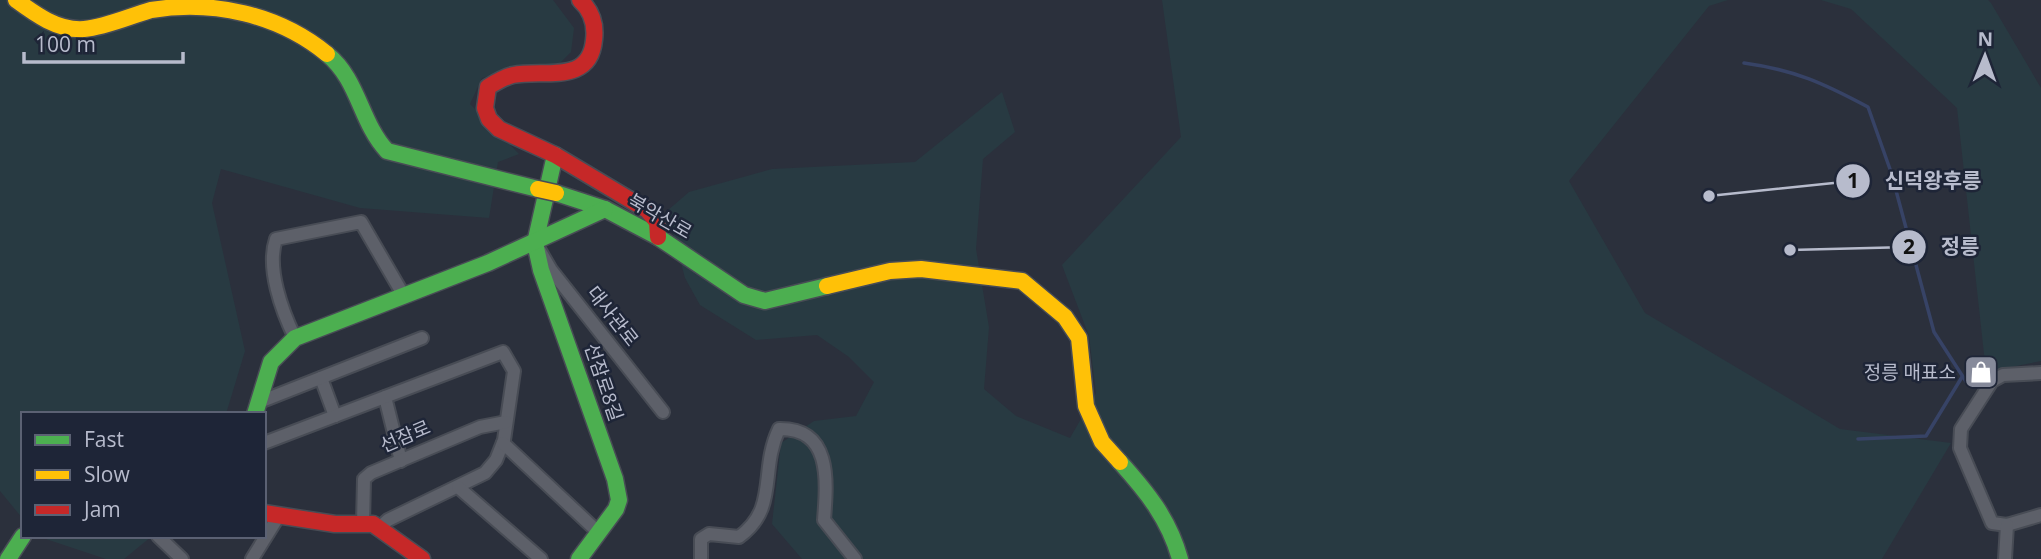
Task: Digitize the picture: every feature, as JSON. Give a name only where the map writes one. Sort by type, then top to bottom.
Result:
[{"type":"street","name":"북악산로","points":[[16,0],[55,26],[69,29],[85,29],[167,7],[190,4],[246,14],[279,24],[310,39],[333,58],[353,87],[372,136],[387,151],[556,192],[605,209],[658,237],[744,295],[765,301],[890,271],[921,270],[1022,281],[1065,317],[1079,338],[1086,406],[1092,422],[1102,442],[1155,501],[1174,537],[1180,559]]},
{"type":"street","points":[[580,0],[587,5],[595,29],[595,48],[587,63],[572,73],[512,75],[488,87],[485,96],[489,119],[499,129],[555,155],[647,210],[657,222],[658,237]]},
{"type":"street","points":[[535,243],[555,155]]},
{"type":"street","points":[[256,409],[265,369],[278,349],[295,338],[535,243],[605,209]]},
{"type":"street","points":[[295,338],[285,318],[271,253],[276,239],[361,222],[404,296]]},
{"type":"street","name":"대사관로","points":[[535,243],[551,270],[663,412]]},
{"type":"street","name":"선잠로8길","points":[[535,243],[541,270],[615,478],[619,500],[579,559]]},
{"type":"street","points":[[256,409],[321,378],[422,338]]},
{"type":"street","points":[[266,442],[503,352],[514,371],[503,443],[496,460],[485,473],[388,520],[379,528]]},
{"type":"street","points":[[2041,373],[2003,375],[1992,381],[1961,429],[1959,448],[1992,523],[2007,525],[2041,515]]},
{"type":"street","points":[[321,378],[334,416]]},
{"type":"street","points":[[385,397],[401,461]]},
{"type":"street","name":"선잠로","points":[[362,524],[364,479],[480,427],[506,422]]},
{"type":"street","points":[[701,559],[701,539],[709,534],[739,537],[752,527],[762,512],[767,463],[779,429],[796,429],[808,436],[818,449],[825,468],[824,520],[855,559]]},
{"type":"street","points":[[503,443],[599,533]]},
{"type":"street","points":[[458,487],[541,559]]},
{"type":"street","points":[[271,515],[373,524],[422,559]]},
{"type":"street","points":[[2005,559],[2007,525]]},
{"type":"street","points":[[8,559],[22,538]]},
{"type":"street","points":[[160,538],[182,559]]},
{"type":"street","points":[[252,559],[261,538]]},
{"type":"shaded area","points":[[0,0],[553,0],[574,28],[571,52],[556,67],[514,69],[482,78],[470,104],[519,154],[498,162],[489,218],[360,208],[221,169],[212,203],[245,351],[227,412],[21,412],[21,517],[0,491]]},
{"type":"shaded area","points":[[1162,0],[1728,0],[1709,6],[1569,181],[1645,313],[1840,429],[1951,443],[1882,559],[802,559],[772,524],[781,443],[814,421],[856,416],[874,382],[849,357],[817,335],[756,340],[700,305],[685,278],[667,211],[689,192],[772,169],[915,162],[1002,92],[1015,132],[983,159],[976,249],[989,327],[984,389],[1016,416],[1070,438],[1096,393],[1089,336],[1062,265],[1181,137]]},
{"type":"shaded area","points":[[1821,0],[1988,0],[1991,3],[2041,88],[2041,361],[1986,372],[1957,108],[1851,9]]},
{"type":"shaded area","points":[[43,538],[150,538],[124,559],[106,559]]},
{"type":"waterway","points":[[1744,63],[1779,69],[1808,79],[1868,107],[1891,172],[1934,332],[1967,383]]},
{"type":"waterway","points":[[1858,439],[1926,436],[1962,377]]},
{"type":"traffic: fast","points":[[327,54],[346,76],[378,140],[387,151],[538,189]]},
{"type":"traffic: fast","points":[[555,155],[535,243],[541,270],[615,479],[619,500],[616,509],[579,559]]},
{"type":"traffic: fast","points":[[556,193],[605,209],[658,237],[744,295],[765,301],[827,286]]},
{"type":"traffic: fast","points":[[256,412],[271,362],[295,338],[488,263],[605,209]]},
{"type":"traffic: fast","points":[[1120,462],[1156,507],[1170,531],[1180,559]]},
{"type":"traffic: fast","points":[[8,559],[22,538]]},
{"type":"traffic: slow","points":[[16,0],[47,20],[74,29],[101,26],[151,10],[174,7],[221,9],[244,13],[288,29],[327,54]]},
{"type":"traffic: slow","points":[[538,189],[556,193]]},
{"type":"traffic: slow","points":[[827,286],[890,271],[921,269],[1022,281],[1065,317],[1079,338],[1086,406],[1102,442],[1120,462]]},
{"type":"traffic: jam","points":[[580,0],[590,13],[594,29],[591,54],[584,64],[564,72],[503,78],[488,87],[485,108],[489,119],[499,129],[555,155],[647,210],[657,222],[658,237]]},
{"type":"traffic: jam","points":[[266,513],[335,524],[373,524],[422,559]]},
{"type":"place","name":"신덕왕후릉","points":[[1709,196]]},
{"type":"place","name":"정릉","points":[[1790,250]]},
{"type":"place","name":"정릉 매표소","points":[[1981,372]]}]
